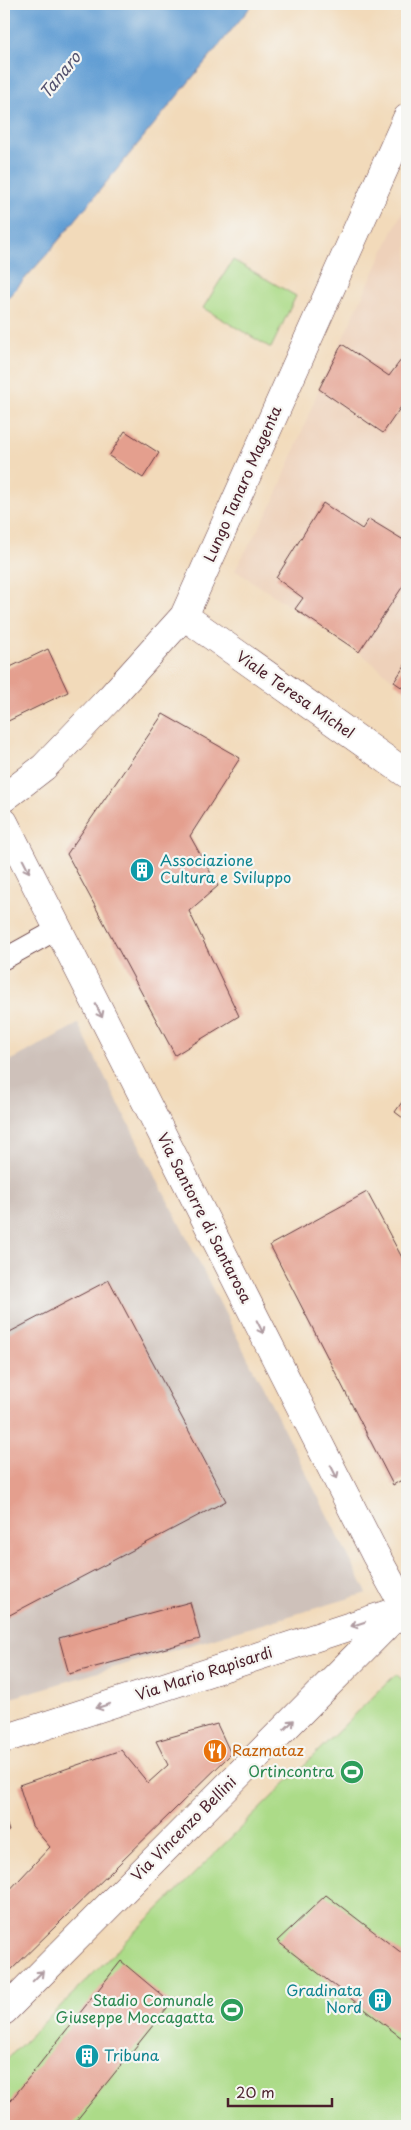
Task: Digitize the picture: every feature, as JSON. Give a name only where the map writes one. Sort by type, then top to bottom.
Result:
[{"type":"street","name":"Lungo Tanaro Magenta","points":[[4,798],[44,766],[184,616],[407,118]]},
{"type":"street","name":"Viale Teresa Michel","points":[[184,616],[407,774]]},
{"type":"street","name":"Via Santorre di Santarosa","points":[[4,822],[406,1608]]},
{"type":"street","name":"Via Mario Rapisardi","points":[[4,1739],[406,1608]]},
{"type":"street","name":"Via Vincenzo Bellini","points":[[4,2011],[406,1608]]},
{"type":"lane","points":[[4,959],[58,929]]},
{"type":"shaded area","points":[[407,201],[407,691],[359,652],[235,570],[274,501],[319,389]]},
{"type":"shaded area","points":[[78,1024],[367,1593],[4,1700],[4,1064]]},
{"type":"green space","points":[[233,260],[296,296],[271,348],[203,308]]},
{"type":"green space","name":"Stadio Comunale Giuseppe Moccagatta","points":[[396,1674],[407,1684],[407,2126],[4,2126],[4,2062]]},
{"type":"water","name":"Tanaro","points":[[4,4],[253,4],[49,252],[4,302]]},
{"type":"building","points":[[342,344],[389,376],[407,352],[407,398],[383,433],[319,389]]},
{"type":"building","points":[[125,431],[159,453],[143,478],[109,456]]},
{"type":"building","points":[[323,503],[362,529],[369,519],[407,542],[407,580],[359,652],[295,609],[303,598],[276,578]]},
{"type":"building","points":[[48,649],[68,692],[4,723],[4,670]]},
{"type":"building","points":[[407,662],[407,691],[394,682]]},
{"type":"building","name":"Associazione Cultura e Sviluppo","points":[[163,714],[240,758],[190,836],[218,886],[189,911],[239,1016],[175,1055],[67,854]]},
{"type":"building","points":[[407,1095],[407,1121],[395,1112]]},
{"type":"building","points":[[367,1192],[407,1267],[407,1477],[393,1485],[270,1245]]},
{"type":"building","points":[[109,1280],[226,1501],[4,1618],[4,1335]]},
{"type":"building","points":[[190,1602],[200,1639],[69,1674],[59,1638]]},
{"type":"building","points":[[217,1724],[231,1754],[4,1977],[4,1896],[50,1847],[32,1826],[19,1785],[121,1750],[148,1783],[168,1765],[156,1741]]},
{"type":"building","points":[[4,1816],[9,1831],[4,1832]]},
{"type":"building","name":"Gradinata Nord","points":[[326,1895],[407,1957],[407,2042],[277,1941]]},
{"type":"building","name":"Tribuna","points":[[121,1961],[171,2003],[72,2126],[4,2126],[4,2109]]},
{"type":"place","name":"Associazione Cultura e Sviluppo","points":[[142,870]]},
{"type":"place","name":"Razmataz","points":[[215,1751]]},
{"type":"place","name":"Ortincontra","points":[[352,1772]]},
{"type":"place","name":"Gradinata Nord","points":[[380,2000]]},
{"type":"place","name":"Stadio Comunale Giuseppe Moccagatta","points":[[232,2010]]},
{"type":"place","name":"Tribuna","points":[[87,2056]]}]
